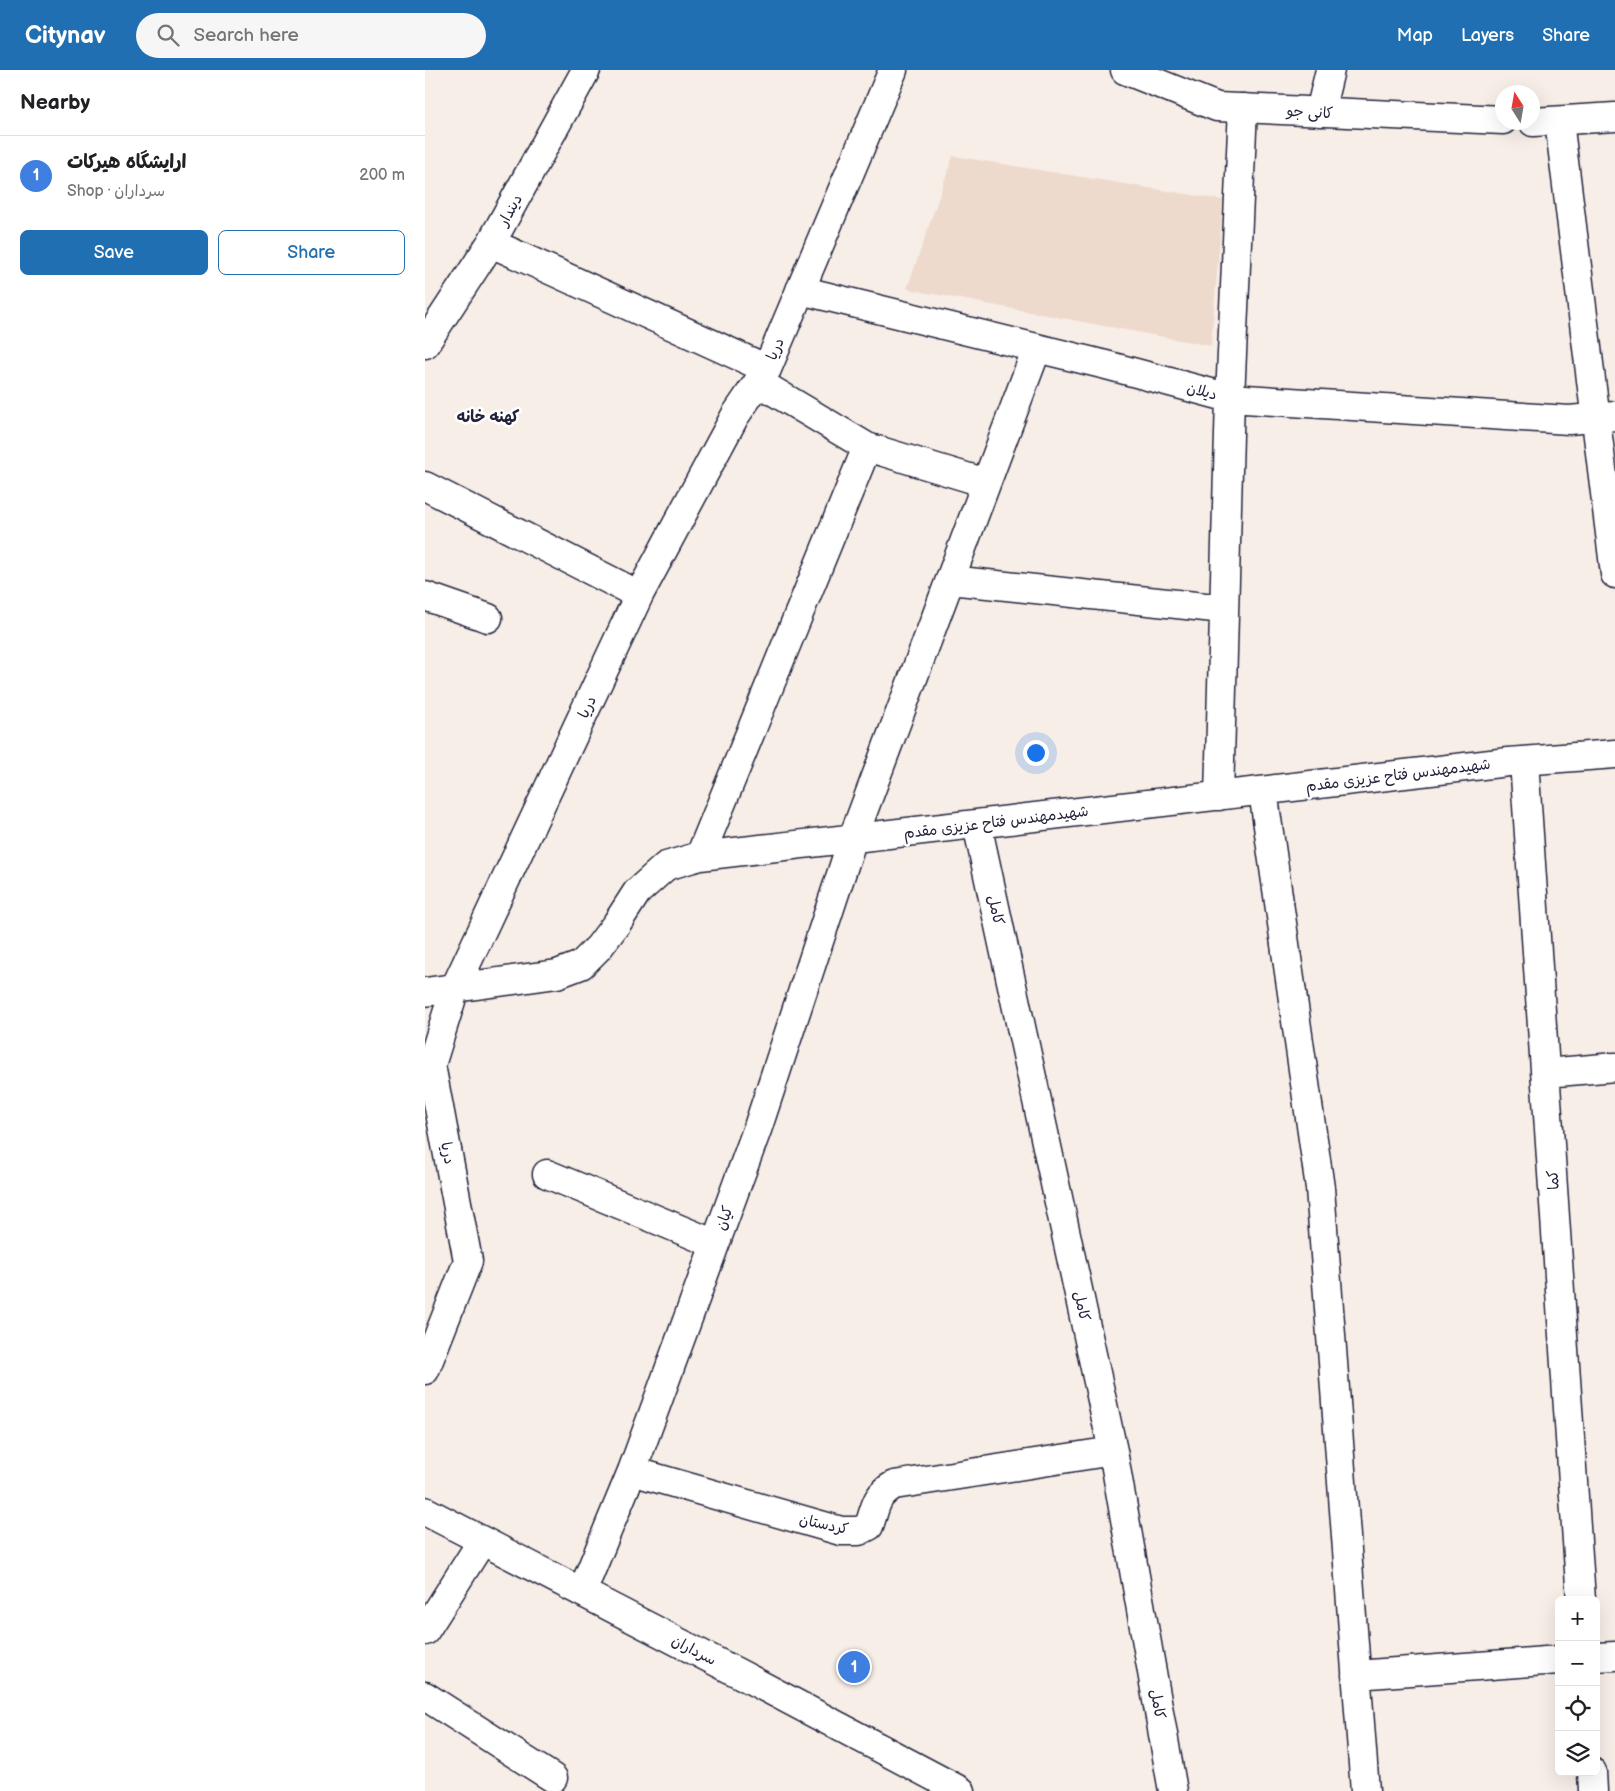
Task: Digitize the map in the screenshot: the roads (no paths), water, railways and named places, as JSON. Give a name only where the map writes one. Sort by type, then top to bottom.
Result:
[{"type":"street","name":"دیندار","points":[[425,344],[491,244],[586,70]]},
{"type":"street","name":"دریا","points":[[425,1370],[468,1261],[431,1065],[455,988],[639,595],[735,416],[763,376],[893,70]]},
{"type":"street","name":"کانی جو","points":[[1125,70],[1217,107],[1495,120]]},
{"type":"street","points":[[1320,112],[1330,70]]},
{"type":"street","points":[[1219,796],[1231,398],[1243,108]]},
{"type":"street","points":[[1540,122],[1615,117]]},
{"type":"street","points":[[1559,121],[1606,417],[1615,574]]},
{"type":"street","points":[[491,244],[763,376],[867,448],[986,483]]},
{"type":"street","name":"دیلان","points":[[800,290],[1231,398],[1569,420],[1606,417]]},
{"type":"street","name":"کیان","points":[[582,1592],[632,1471],[757,1127],[853,838],[1037,348]]},
{"type":"street","points":[[700,856],[867,448]]},
{"type":"street","points":[[425,486],[639,595]]},
{"type":"street","points":[[950,580],[1224,609]]},
{"type":"street","points":[[425,596],[488,618]]},
{"type":"street","name":"شهیدمهندس فتاح عزیزی مقدم","points":[[425,992],[557,974],[581,965],[613,929],[637,892],[667,866],[700,856],[1524,761],[1615,754]]},
{"type":"street","name":"کما","points":[[1524,761],[1581,1596]]},
{"type":"street","points":[[1263,791],[1320,1188],[1365,1791]]},
{"type":"street","name":"کامل","points":[[977,824],[1113,1451],[1173,1791]]},
{"type":"street","points":[[1546,1074],[1615,1067]]},
{"type":"street","points":[[547,1174],[715,1244]]},
{"type":"street","name":"کردستان","points":[[632,1471],[841,1531],[859,1531],[869,1526],[878,1499],[884,1491],[894,1485],[1113,1451]]},
{"type":"street","name":"سرداران","points":[[425,1512],[740,1674],[951,1789]]},
{"type":"street","points":[[425,1631],[482,1541]]},
{"type":"street","points":[[1600,1657],[1615,1656]]},
{"type":"street","points":[[1356,1675],[1555,1660]]},
{"type":"street","points":[[425,1696],[553,1778]]},
{"type":"street","points":[[1592,1776],[1593,1791]]},
{"type":"place","name":"ارایشگاە هیرکات","points":[[854,1667]]},
{"type":"district","name":"کهنه خانه","points":[[488,416]]}]
